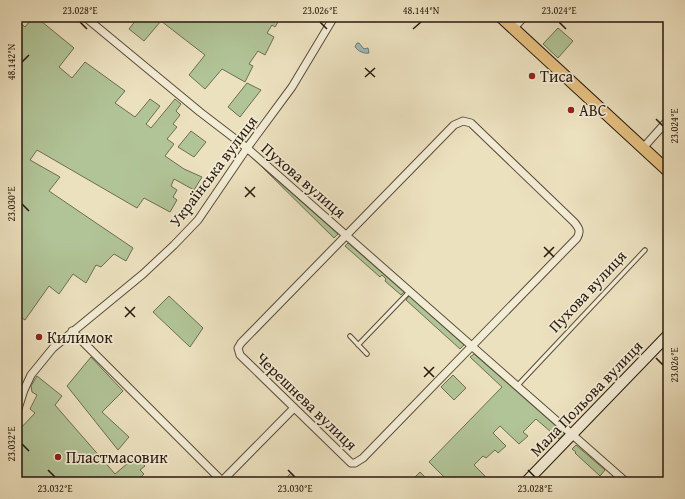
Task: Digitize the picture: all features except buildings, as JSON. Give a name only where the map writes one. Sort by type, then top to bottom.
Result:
[{"type":"main road","points":[[501,17],[668,171]]},
{"type":"street","name":"Пухова вулиця","points":[[85,17],[200,112],[247,148],[626,482]]},
{"type":"street","name":"Українська вулиця","points":[[17,412],[24,390],[31,375],[53,348],[143,274],[189,230],[206,209],[247,148],[292,87],[334,17]]},
{"type":"street","points":[[513,29],[524,17]]},
{"type":"street","points":[[643,148],[668,120]]},
{"type":"street","points":[[346,235],[454,125],[463,121],[471,123],[574,222],[579,230],[577,238],[472,346]]},
{"type":"street","name":"Черешнева вулиця","points":[[346,235],[241,343],[238,348],[240,355],[348,461],[355,463],[363,458],[472,346]]},
{"type":"street","points":[[72,331],[223,481],[294,408]]},
{"type":"street","name":"Мала Польова вулиця","points":[[526,482],[668,335]]},
{"type":"lane","name":"Пухова вулиця","points":[[517,386],[645,250]]},
{"type":"lane","points":[[358,345],[410,291]]},
{"type":"lane","points":[[350,336],[367,354]]},
{"type":"green space","points":[[33,17],[36,17],[74,48],[59,67],[72,78],[85,62],[125,91],[115,103],[135,117],[150,99],[160,106],[146,124],[151,128],[175,99],[181,104],[176,111],[180,115],[173,124],[177,127],[167,139],[174,144],[165,156],[184,169],[202,177],[194,190],[174,179],[171,186],[177,190],[173,197],[177,200],[170,212],[144,198],[137,208],[37,150],[30,160],[60,177],[49,191],[133,248],[126,261],[114,254],[101,267],[96,265],[86,283],[73,274],[59,294],[49,286],[25,320],[17,315],[17,226],[21,222],[17,218],[17,20],[25,27]]},
{"type":"green space","points":[[133,17],[281,17],[275,27],[272,25],[267,33],[274,37],[265,55],[258,51],[249,64],[253,66],[245,82],[222,69],[205,89],[189,75],[205,55],[161,21],[144,41],[129,29],[136,20]]},
{"type":"green space","points":[[558,28],[573,41],[558,58],[543,44]]},
{"type":"green space","points":[[247,83],[261,90],[240,117],[228,107]]},
{"type":"green space","points":[[191,131],[206,142],[194,157],[178,147]]},
{"type":"green space","points":[[261,166],[338,234],[334,238]]},
{"type":"green space","points":[[348,243],[404,292],[401,295],[385,281],[386,279],[382,275],[380,277],[345,246]]},
{"type":"green space","points":[[169,296],[203,328],[190,347],[153,312]]},
{"type":"green space","points":[[409,296],[464,345],[460,349],[406,300]]},
{"type":"green space","points":[[474,354],[565,434],[559,439],[536,419],[523,432],[528,436],[519,444],[500,426],[493,433],[506,446],[498,453],[495,450],[486,458],[483,456],[474,465],[491,482],[449,482],[429,462],[502,387],[470,357]]},
{"type":"green space","points":[[91,357],[123,391],[102,412],[129,437],[118,450],[67,386]]},
{"type":"green space","points":[[453,375],[466,388],[454,400],[441,387]]},
{"type":"green space","name":"Пластмасовик","points":[[37,376],[62,396],[55,405],[115,474],[135,457],[145,466],[140,470],[144,474],[136,482],[17,482],[17,432],[35,413],[30,409],[37,395],[32,392],[31,386]]},
{"type":"green space","points":[[576,445],[605,470],[600,476],[575,453],[576,452],[572,449]]},
{"type":"green space","points":[[420,472],[430,482],[410,482]]},
{"type":"green space","points":[[291,473],[300,482],[282,482]]},
{"type":"water","points":[[357,43],[359,43],[364,49],[368,48],[369,53],[363,53],[358,50],[355,47]]},
{"type":"place","name":"Тиса","points":[[532,76]]},
{"type":"place","name":"ABC","points":[[571,110]]},
{"type":"place","name":"Килимок","points":[[39,337]]},
{"type":"place","name":"Пластмасовик","points":[[58,457]]}]
